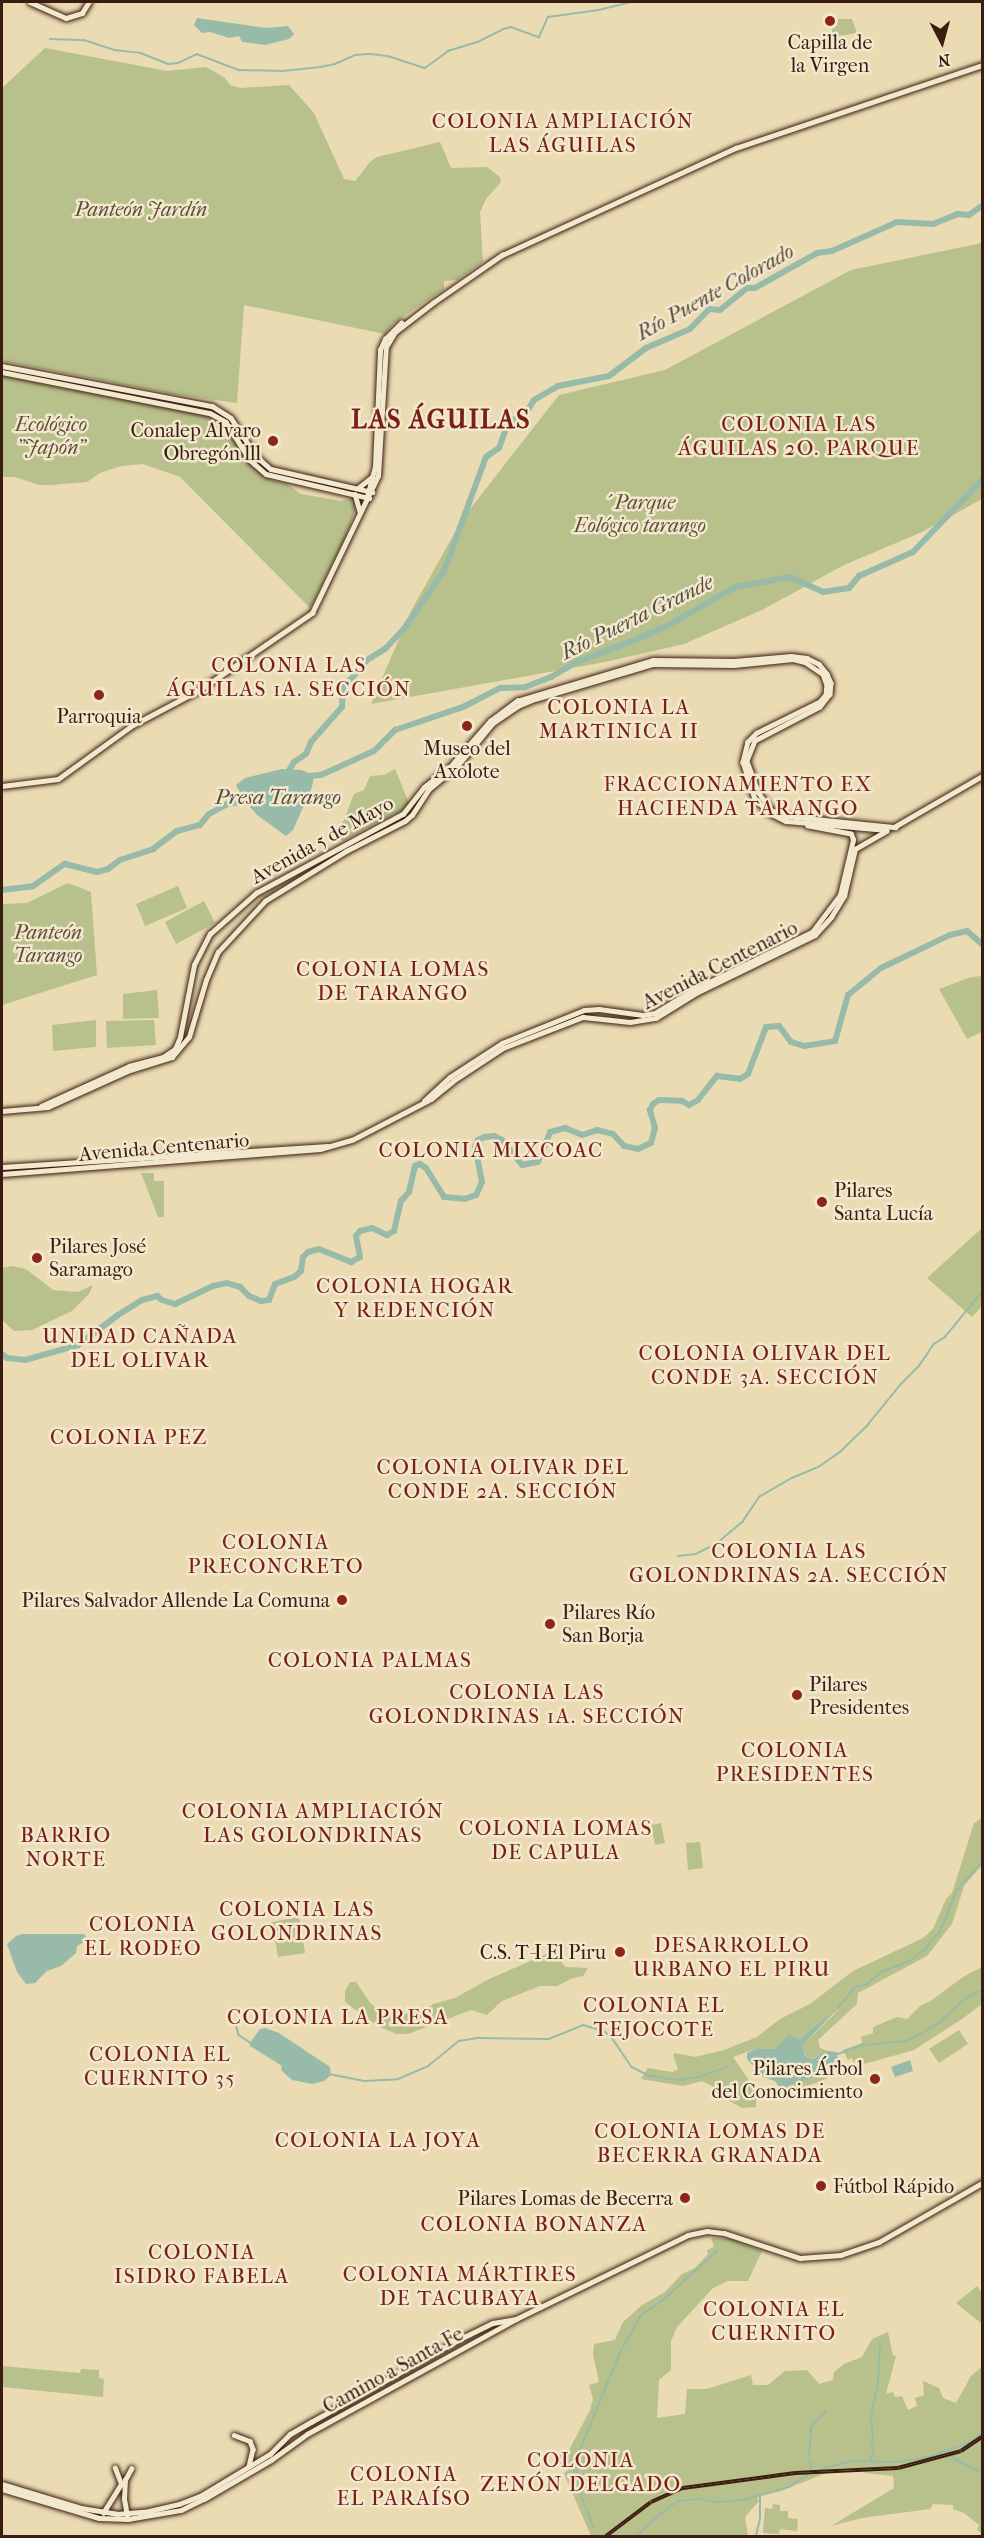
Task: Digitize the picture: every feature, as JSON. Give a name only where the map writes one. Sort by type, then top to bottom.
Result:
[{"type":"main road","points":[[30,2],[66,18],[78,16],[88,4]]},
{"type":"main road","points":[[370,491],[374,476],[381,346],[394,329],[502,255],[729,151],[982,65]]},
{"type":"main road","points":[[2,786],[52,781],[133,725],[194,693],[312,613],[367,499],[381,460],[386,347],[395,332],[434,302]]},
{"type":"main road","points":[[2,366],[212,406],[231,418],[266,466],[279,472],[352,491],[367,499]]},
{"type":"main road","points":[[2,372],[210,413],[226,422],[250,460],[262,472],[352,491],[374,476]]},
{"type":"main road","points":[[358,488],[370,491]]},
{"type":"main road","points":[[352,491],[359,516]]},
{"type":"main road","name":"Avenida 5 de Mayo","points":[[39,1107],[108,1078],[172,1057],[184,1045],[218,952],[265,901],[346,851],[405,821],[412,815],[428,790],[475,742],[490,721],[517,701],[600,678],[643,663],[667,659],[727,661],[803,657],[817,663],[831,681],[831,692],[820,707],[789,720],[758,737],[748,756],[748,768],[755,787],[773,813]]},
{"type":"main road","name":"Avenida 5 de Mayo","points":[[39,1107],[48,1107],[129,1066],[163,1057],[175,1049],[180,1037],[194,965],[210,934],[256,893],[403,814],[424,787],[451,768]]},
{"type":"main road","points":[[853,851],[982,776]]},
{"type":"main road","points":[[773,813],[798,823],[851,834],[854,840],[853,851]]},
{"type":"main road","points":[[773,813],[790,817],[895,826]]},
{"type":"main road","points":[[798,823],[887,830]]},
{"type":"main road","name":"Avenida Centenario","points":[[422,1102],[478,1057],[518,1036],[584,1010],[598,1009],[637,1015],[657,1013],[695,989],[812,932],[840,895],[853,851]]},
{"type":"main road","name":"Avenida Centenario","points":[[2,1174],[311,1150],[352,1140],[431,1099],[494,1053],[572,1019],[591,1016],[637,1022],[662,1015],[696,993],[815,934],[831,917],[844,896],[853,851]]},
{"type":"main road","points":[[637,1015],[637,1022]]},
{"type":"main road","points":[[175,1049],[184,1040],[193,1021]]},
{"type":"main road","points":[[2,1111],[39,1107]]},
{"type":"main road","name":"Avenida Centenario","points":[[2,1167],[327,1146]]},
{"type":"main road","name":"Camino a Santa Fe","points":[[128,2516],[166,2514],[192,2505],[271,2460],[285,2448],[516,2319],[649,2252],[699,2232],[724,2233],[785,2254],[809,2259],[849,2253],[885,2239],[982,2183]]},
{"type":"main road","points":[[2,2489],[95,2514],[128,2516],[179,2504],[202,2495],[274,2451],[290,2434],[324,2414],[462,2338],[493,2324],[516,2319]]},
{"type":"main road","points":[[234,2435],[250,2441],[253,2449],[249,2466]]},
{"type":"main road","points":[[103,2513],[121,2484],[115,2468]]},
{"type":"main road","points":[[128,2516],[125,2480],[131,2469]]},
{"type":"main road","points":[[2,2484],[95,2514],[128,2516]]},
{"type":"green space","points":[[832,19],[852,19],[857,33],[832,37]]},
{"type":"green space","name":"Panteón Jardín","points":[[45,48],[167,71],[206,67],[225,78],[230,85],[240,88],[289,85],[314,113],[344,179],[355,181],[377,157],[440,142],[451,168],[487,167],[500,177],[501,182],[486,199],[480,212],[483,262],[457,280],[444,281],[444,289],[394,323],[385,334],[244,305],[237,403],[173,394],[2,361],[2,88]]},
{"type":"green space","name":"´Parque Eológico tarango","points":[[982,243],[982,499],[922,532],[844,565],[762,610],[684,644],[605,662],[371,704],[411,611],[463,518],[559,395],[665,370],[851,270]]},
{"type":"green space","name":"Ecológico \"Japón\"","points":[[2,376],[213,417],[227,428],[250,465],[271,480],[287,484],[301,494],[341,501],[353,498],[357,505],[345,538],[310,608],[180,477],[143,464],[121,466],[100,473],[87,482],[39,485],[15,477],[2,477]]},
{"type":"green space","points":[[395,769],[409,803],[406,808],[343,841],[332,836],[344,820],[354,794],[364,790],[370,776],[384,775]]},
{"type":"green space","name":"Panteón Tarango","points":[[68,883],[91,892],[97,975],[2,1005],[2,904],[27,903]]},
{"type":"green space","points":[[178,886],[187,908],[145,926],[136,904]]},
{"type":"green space","points":[[204,901],[215,923],[176,944],[165,922]]},
{"type":"green space","points":[[982,976],[982,1032],[967,1039],[939,989],[971,977]]},
{"type":"green space","points":[[157,990],[159,1018],[123,1019],[123,994]]},
{"type":"green space","points":[[96,1020],[96,1047],[53,1051],[52,1025]]},
{"type":"green space","points":[[154,1020],[156,1045],[107,1048],[106,1021]]},
{"type":"green space","points":[[141,1173],[154,1173],[154,1181],[164,1181],[164,1217],[158,1217]]},
{"type":"green space","points":[[982,1228],[982,1306],[972,1317],[927,1278]]},
{"type":"green space","points":[[12,1266],[26,1269],[53,1290],[78,1292],[93,1285],[89,1294],[72,1311],[32,1330],[14,1331],[2,1320],[2,1268]]},
{"type":"green space","points":[[982,1818],[982,1865],[964,1886],[952,1924],[927,1956],[858,1993],[857,2004],[818,2040],[820,2048],[828,2051],[826,2053],[810,2059],[804,2054],[802,2046],[840,2008],[800,2039],[791,2036],[774,2049],[758,2048],[733,2057],[757,2092],[756,2107],[742,2108],[724,2098],[721,2091],[702,2081],[683,2086],[641,2079],[648,2068],[672,2072],[678,2069],[673,2055],[675,2053],[695,2057],[724,2050],[757,2037],[780,2019],[810,2004],[853,1971],[923,1938],[933,1929],[946,1899],[952,1893],[974,1823]]},
{"type":"green space","points":[[661,1823],[665,1843],[655,1845],[651,1825]]},
{"type":"green space","points":[[700,1842],[703,1868],[688,1870],[686,1843]]},
{"type":"green space","points":[[299,1917],[305,1953],[278,1957],[272,1922]]},
{"type":"green space","points":[[549,1953],[558,1956],[565,1967],[588,1968],[583,1976],[557,1986],[540,1986],[502,2001],[487,2015],[471,2010],[408,2034],[396,2034],[378,2026],[345,2002],[345,1991],[350,1982],[356,1982],[371,2004],[390,2016],[425,2011],[433,2004],[455,1998],[489,1979]]},
{"type":"green space","points":[[982,1967],[982,2004],[962,2019],[914,2050],[857,2066],[851,2058],[848,2060],[843,2050],[862,2043],[861,2037],[873,2033],[873,2027],[897,2017],[907,2019],[920,2006]]},
{"type":"green space","points":[[959,2030],[968,2044],[939,2063],[929,2049]]},
{"type":"green space","points":[[835,2068],[828,2078],[788,2094],[783,2092],[787,2086],[811,2078],[816,2072],[823,2074]]},
{"type":"green space","points":[[711,2238],[731,2239],[762,2251],[748,2281],[728,2281],[713,2288],[677,2327],[671,2341],[671,2370],[659,2380],[657,2418],[685,2414],[687,2389],[707,2389],[751,2375],[753,2385],[768,2385],[785,2371],[807,2370],[819,2384],[833,2380],[834,2372],[844,2364],[862,2357],[872,2339],[888,2332],[893,2355],[896,2356],[886,2394],[893,2392],[895,2397],[902,2396],[908,2410],[917,2406],[915,2398],[924,2395],[923,2381],[939,2388],[943,2398],[956,2403],[971,2376],[982,2367],[982,2534],[977,2530],[979,2525],[964,2513],[953,2509],[953,2505],[933,2504],[930,2509],[862,2518],[831,2526],[894,2488],[893,2476],[866,2473],[855,2468],[836,2469],[781,2491],[757,2497],[759,2501],[745,2517],[748,2536],[591,2536],[564,2473],[569,2469],[567,2464],[561,2468],[556,2456],[561,2451],[562,2455],[567,2454],[590,2410],[593,2399],[589,2385],[599,2382],[593,2354],[594,2344],[615,2340],[623,2322],[642,2305],[665,2292],[682,2274],[695,2268],[708,2254],[707,2250],[714,2247]]},
{"type":"green space","points":[[977,2286],[982,2293],[982,2324],[956,2303]]},
{"type":"green space","points":[[2,2366],[80,2373],[81,2369],[99,2370],[99,2378],[104,2379],[103,2397],[2,2387]]},
{"type":"green space","points":[[773,2504],[780,2505],[780,2511],[788,2511],[788,2518],[798,2519],[797,2531],[780,2529],[779,2534],[763,2533],[765,2508],[772,2509]]},
{"type":"water","points":[[197,18],[266,28],[288,26],[294,34],[289,39],[265,45],[242,42],[239,36],[229,38],[210,32],[202,33],[194,25]]},
{"type":"water","name":"Presa Tarango","points":[[282,769],[301,770],[314,775],[312,787],[293,830],[286,836],[257,815],[245,801],[236,785],[245,778]]},
{"type":"water","points":[[22,1934],[84,1934],[88,1940],[77,1946],[76,1953],[61,1966],[47,1971],[35,1983],[26,1984],[17,1972],[7,1944]]},
{"type":"water","points":[[839,2007],[802,2046],[805,2056],[812,2059],[828,2051],[837,2052],[838,2062],[830,2072],[816,2072],[811,2078],[787,2086],[783,2092],[775,2081],[763,2077],[747,2059],[747,2053],[758,2048],[774,2049],[789,2035],[800,2039]]},
{"type":"water","points":[[265,2028],[279,2033],[330,2067],[331,2075],[324,2081],[312,2084],[292,2080],[281,2070],[282,2066],[250,2046],[260,2029]]},
{"type":"water","points":[[910,2060],[913,2071],[895,2077],[891,2067]]},
{"type":"waterway","points":[[50,39],[84,40],[114,50],[141,53],[168,64],[178,63],[197,54],[239,70],[283,71],[320,67],[335,64],[355,55],[371,54],[388,56],[425,68],[448,51],[478,42],[503,29],[511,27],[539,37],[548,17],[599,10],[630,2]]},
{"type":"waterway","name":"Río Puente Colorado","points":[[285,777],[294,762],[306,754],[311,742],[342,707],[343,688],[367,660],[386,648],[403,630],[444,571],[486,457],[499,448],[509,421],[524,416],[534,400],[558,386],[609,376],[646,348],[690,329],[709,309],[720,310],[747,288],[755,288],[817,253],[832,251],[897,222],[933,224],[958,214],[969,215],[982,206]]},
{"type":"waterway","name":"Río Puerta Grande","points":[[306,776],[321,775],[374,751],[395,730],[463,707],[500,688],[525,687],[551,677],[579,661],[667,626],[735,587],[790,577],[823,592],[849,588],[859,576],[913,552],[982,480]]},
{"type":"waterway","points":[[2,890],[33,886],[65,864],[97,872],[108,869],[120,860],[153,849],[177,831],[200,825],[209,814],[227,804],[251,798]]},
{"type":"waterway","points":[[2,1354],[7,1358],[25,1360],[78,1345],[142,1300],[157,1296],[175,1304],[213,1286],[227,1283],[240,1287],[249,1296],[261,1301],[269,1300],[275,1284],[294,1277],[301,1271],[303,1257],[308,1252],[319,1249],[351,1262],[360,1257],[356,1236],[360,1231],[372,1228],[387,1235],[394,1231],[401,1201],[409,1192],[415,1166],[420,1164],[426,1168],[444,1197],[465,1199],[476,1195],[482,1182],[475,1147],[478,1140],[485,1137],[494,1136],[502,1140],[522,1165],[538,1162],[550,1132],[565,1128],[582,1135],[597,1130],[613,1134],[624,1146],[638,1149],[651,1143],[655,1128],[650,1110],[653,1104],[659,1100],[682,1101],[689,1105],[698,1100],[717,1076],[740,1079],[748,1074],[766,1027],[779,1026],[791,1042],[804,1046],[835,1041],[848,995],[881,968],[950,935],[967,931],[982,944]]},
{"type":"waterway","points":[[678,1556],[696,1554],[716,1544],[743,1521],[759,1497],[792,1478],[820,1466],[840,1452],[866,1427],[919,1366],[934,1344],[945,1337],[982,1292]]},
{"type":"waterway","points":[[838,2008],[854,1988],[867,1984],[881,1972],[910,1961],[925,1949],[940,1932],[957,1890],[982,1862]]},
{"type":"waterway","points":[[838,2054],[863,2045],[907,2041],[939,2023],[966,1998],[982,1990]]},
{"type":"waterway","points":[[236,2024],[239,2035],[251,2043]]},
{"type":"waterway","points":[[329,2074],[365,2081],[398,2079],[428,2066],[459,2041],[479,2038],[549,2039],[583,2025],[604,2031],[613,2039],[632,2067],[650,2076],[678,2080],[702,2076],[727,2067]]},
{"type":"waterway","points":[[593,2528],[579,2489],[576,2459],[620,2353],[641,2315],[663,2300],[717,2251]]},
{"type":"waterway","points":[[873,2440],[871,2415],[878,2385],[880,2342]]},
{"type":"waterway","points":[[809,2456],[811,2427],[825,2412]]},
{"type":"waterway","points":[[636,2536],[679,2501],[743,2500],[789,2487],[812,2472],[851,2461],[898,2462],[933,2456],[970,2442],[982,2433]]},
{"type":"waterway","points":[[870,2460],[873,2455],[872,2444]]},
{"type":"waterway","points":[[945,2451],[960,2462],[982,2472]]},
{"type":"waterway","points":[[561,2456],[569,2461],[575,2473]]},
{"type":"waterway","points":[[810,2460],[812,2471]]},
{"type":"waterway","points":[[756,2536],[760,2519],[760,2496]]},
{"type":"railway","points":[[606,2536],[651,2502],[683,2488],[795,2473],[898,2468],[961,2451],[982,2437]]},
{"type":"place","name":"Capilla de la Virgen","points":[[830,21]]},
{"type":"place","name":"Conalep Alvaro Obregón lll","points":[[273,441]]},
{"type":"place","name":"Parroquia","points":[[99,695]]},
{"type":"place","name":"Museo del Axolote","points":[[467,726]]},
{"type":"place","name":"Pilares Santa Lucía","points":[[822,1202]]},
{"type":"place","name":"Pilares José Saramago","points":[[37,1258]]},
{"type":"place","name":"Pilares Salvador Allende La Comuna","points":[[342,1600]]},
{"type":"place","name":"Pilares Río San Borja","points":[[550,1624]]},
{"type":"place","name":"Pilares Presidentes","points":[[797,1695]]},
{"type":"place","name":"C.S. T-I El Piru","points":[[620,1952]]},
{"type":"place","name":"Pilares Árbol del Conocimiento","points":[[875,2079]]},
{"type":"place","name":"Fútbol Rápido","points":[[821,2186]]},
{"type":"place","name":"Pilares Lomas de Becerra","points":[[685,2198]]},
{"type":"district","name":"COLONIA AMPLIACIÓN LAS ÁGUILAS","points":[[563,133]]},
{"type":"district","name":"LAS ÁGUILAS","points":[[441,420]]},
{"type":"district","name":"COLONIA LAS ÁGUILAS 2O. PARQUE","points":[[799,436]]},
{"type":"district","name":"COLONIA LAS ÁGUILAS 1A. SECCIÓN","points":[[289,677]]},
{"type":"district","name":"COLONIA LA MARTINICA II","points":[[619,719]]},
{"type":"district","name":"FRACCIONAMIENTO EX HACIENDA TARANGO","points":[[738,796]]},
{"type":"district","name":"COLONIA LOMAS DE TARANGO","points":[[393,981]]},
{"type":"district","name":"COLONIA MIXCOAC","points":[[491,1150]]},
{"type":"district","name":"COLONIA HOGAR Y REDENCIÓN","points":[[415,1298]]},
{"type":"district","name":"UNIDAD CAÑADA DEL OLIVAR","points":[[140,1348]]},
{"type":"district","name":"COLONIA OLIVAR DEL CONDE 3A. SECCIÓN","points":[[765,1365]]},
{"type":"district","name":"COLONIA PEZ","points":[[129,1437]]},
{"type":"district","name":"COLONIA OLIVAR DEL CONDE 2A. SECCIÓN","points":[[503,1479]]},
{"type":"district","name":"COLONIA PRECONCRETO","points":[[276,1554]]},
{"type":"district","name":"COLONIA LAS GOLONDRINAS 2A. SECCIÓN","points":[[789,1563]]},
{"type":"district","name":"COLONIA PALMAS","points":[[370,1660]]},
{"type":"district","name":"COLONIA LAS GOLONDRINAS 1A. SECCIÓN","points":[[527,1704]]},
{"type":"district","name":"COLONIA PRESIDENTES","points":[[795,1762]]},
{"type":"district","name":"COLONIA AMPLIACIÓN LAS GOLONDRINAS","points":[[313,1823]]},
{"type":"district","name":"COLONIA LOMAS DE CAPULA","points":[[556,1840]]},
{"type":"district","name":"BARRIO NORTE","points":[[66,1847]]},
{"type":"district","name":"COLONIA LAS GOLONDRINAS","points":[[297,1921]]},
{"type":"district","name":"COLONIA EL RODEO","points":[[143,1936]]},
{"type":"district","name":"DESARROLLO URBANO EL PIRU","points":[[732,1957]]},
{"type":"district","name":"COLONIA LA PRESA","points":[[338,2017]]},
{"type":"district","name":"COLONIA EL TEJOCOTE","points":[[654,2017]]},
{"type":"district","name":"COLONIA EL CUERNITO 35","points":[[160,2066]]},
{"type":"district","name":"COLONIA LA JOYA","points":[[378,2140]]},
{"type":"district","name":"COLONIA LOMAS DE BECERRA GRANADA","points":[[710,2143]]},
{"type":"district","name":"COLONIA BONANZA","points":[[534,2224]]},
{"type":"district","name":"COLONIA ISIDRO FABELA","points":[[202,2264]]},
{"type":"district","name":"COLONIA MÁRTIRES DE TACUBAYA","points":[[460,2286]]},
{"type":"district","name":"COLONIA EL CUERNITO","points":[[774,2321]]},
{"type":"district","name":"COLONIA ZENÓN DELGADO","points":[[581,2472]]},
{"type":"district","name":"COLONIA EL PARAÍSO","points":[[404,2486]]}]
